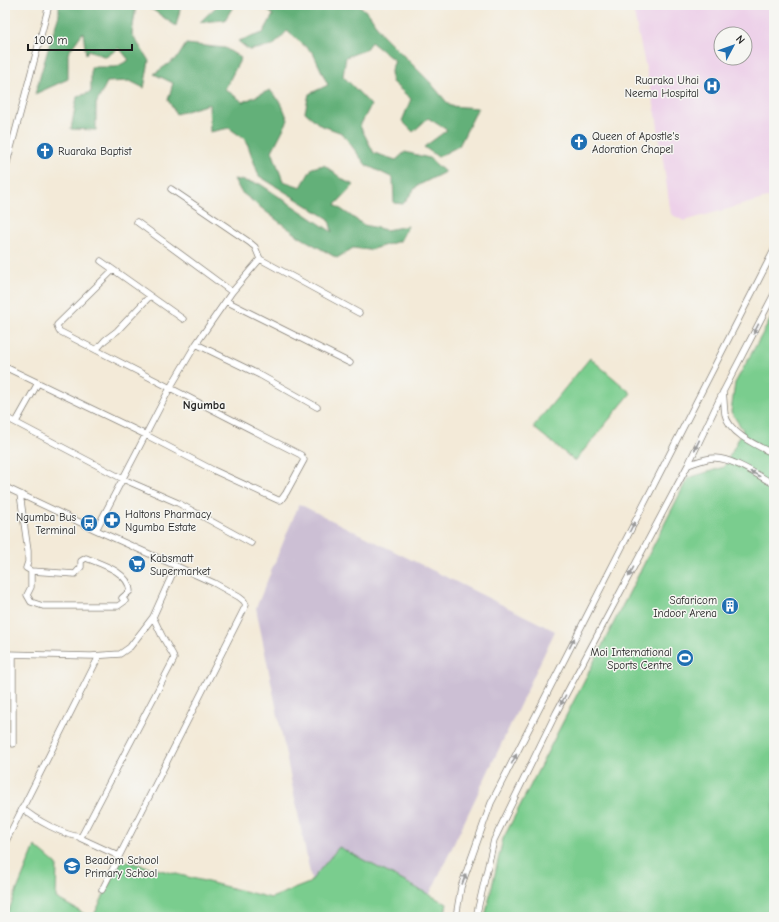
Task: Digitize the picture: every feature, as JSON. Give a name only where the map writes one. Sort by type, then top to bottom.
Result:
[{"type":"street","points":[[5,170],[49,5]]},
{"type":"street","points":[[171,189],[249,242],[255,247],[260,259],[359,313]]},
{"type":"street","points":[[137,222],[232,292]]},
{"type":"street","points":[[456,917],[461,887],[491,803],[774,250]]},
{"type":"street","points":[[96,530],[170,388],[196,344],[232,292],[260,259]]},
{"type":"street","points":[[101,261],[183,319]]},
{"type":"street","points":[[5,367],[146,435],[213,470],[278,500],[281,500],[304,460],[301,455],[59,331],[57,325],[113,270]]},
{"type":"street","points":[[476,917],[494,840],[556,713],[688,465],[723,392],[774,294]]},
{"type":"street","points":[[96,350],[105,340],[117,331],[150,296]]},
{"type":"street","points":[[226,301],[350,362]]},
{"type":"street","points":[[196,344],[318,407]]},
{"type":"street","points":[[16,422],[38,383]]},
{"type":"street","points":[[723,392],[725,415],[730,425],[748,440],[774,454]]},
{"type":"street","points":[[5,417],[123,479],[178,503],[251,543]]},
{"type":"street","points":[[688,465],[706,459],[717,458],[736,464],[774,484]]},
{"type":"street","points":[[5,487],[214,583],[239,597],[246,605],[102,890]]},
{"type":"street","points":[[20,494],[28,551],[28,562],[26,568],[31,571],[75,574],[81,567],[81,561],[86,558],[120,574],[126,579],[130,591],[122,598],[125,601],[118,606],[43,606],[31,602],[27,595],[31,587],[31,571]]},
{"type":"street","points":[[5,654],[99,656],[117,655],[127,650],[153,617],[176,566]]},
{"type":"street","points":[[80,838],[174,659],[153,617]]},
{"type":"street","points":[[13,654],[13,744]]},
{"type":"street","points":[[5,843],[99,656]]},
{"type":"street","points":[[22,808],[28,814],[48,826],[80,838],[119,856]]},
{"type":"shaded area","name":"Ruaraka Uhai Neema Hospital","points":[[632,5],[774,5],[774,196],[684,221],[671,214],[656,114]]},
{"type":"shaded area","points":[[299,504],[555,631],[419,917],[319,917],[256,608]]},
{"type":"green space","points":[[59,5],[136,5],[132,34],[149,61],[144,88],[130,81],[107,82],[96,104],[96,130],[71,129],[77,97],[91,92],[91,67],[116,67],[129,60],[119,48],[106,57],[88,50],[86,55],[83,32],[68,53],[68,79],[35,94],[59,15]]},
{"type":"green space","points":[[140,5],[181,5],[176,26],[153,10]]},
{"type":"green space","points":[[218,5],[234,5],[225,20],[200,22]]},
{"type":"green space","points":[[262,5],[359,5],[370,15],[381,33],[429,81],[450,106],[478,108],[459,146],[438,157],[424,147],[447,130],[428,118],[413,132],[402,121],[411,99],[392,82],[391,70],[395,61],[371,42],[365,50],[346,57],[343,76],[371,105],[360,126],[374,153],[396,160],[405,152],[429,158],[445,172],[417,186],[403,204],[394,203],[393,178],[366,165],[342,133],[320,125],[305,112],[309,94],[328,85],[313,53],[287,31],[273,46],[249,50],[238,41],[263,33],[273,15]]},
{"type":"green space","points":[[186,44],[225,48],[241,58],[225,89],[243,102],[270,90],[282,105],[288,120],[272,151],[283,181],[301,187],[312,168],[324,165],[345,181],[354,185],[335,205],[364,225],[386,230],[408,226],[400,241],[369,250],[353,248],[337,258],[300,237],[241,192],[234,179],[260,184],[332,232],[329,219],[259,176],[246,140],[229,128],[210,132],[209,104],[176,114],[168,100],[173,83],[154,74],[178,57]]},
{"type":"green space","name":"Moi International Sports Centre","points":[[774,313],[774,917],[485,917],[503,839],[688,478],[724,467],[743,430],[731,412],[735,383]]},
{"type":"green space","points":[[590,358],[631,393],[575,461],[533,427]]},
{"type":"green space","points":[[35,846],[57,865],[56,898],[90,917],[5,917],[5,912],[8,912]]},
{"type":"green space","points":[[339,847],[447,904],[444,917],[93,917],[121,860],[271,898],[309,883]]},
{"type":"place","name":"Ruaraka Uhai Neema Hospital","points":[[712,86]]},
{"type":"place","name":"Queen of Apostle's Adoration Chapel","points":[[579,142]]},
{"type":"place","name":"Ruaraka Baptist","points":[[45,151]]},
{"type":"place","name":"Haltons Pharmacy Ngumba Estate","points":[[112,520]]},
{"type":"place","name":"Ngumba Bus Terminal","points":[[89,523]]},
{"type":"place","name":"Kabsmatt Supermarket","points":[[137,564]]},
{"type":"place","name":"Safaricom Indoor Arena","points":[[730,606]]},
{"type":"place","name":"Moi International Sports Centre","points":[[685,658]]},
{"type":"place","name":"Beadom School Primary School","points":[[72,866]]},
{"type":"district","name":"Ngumba","points":[[204,405]]}]
